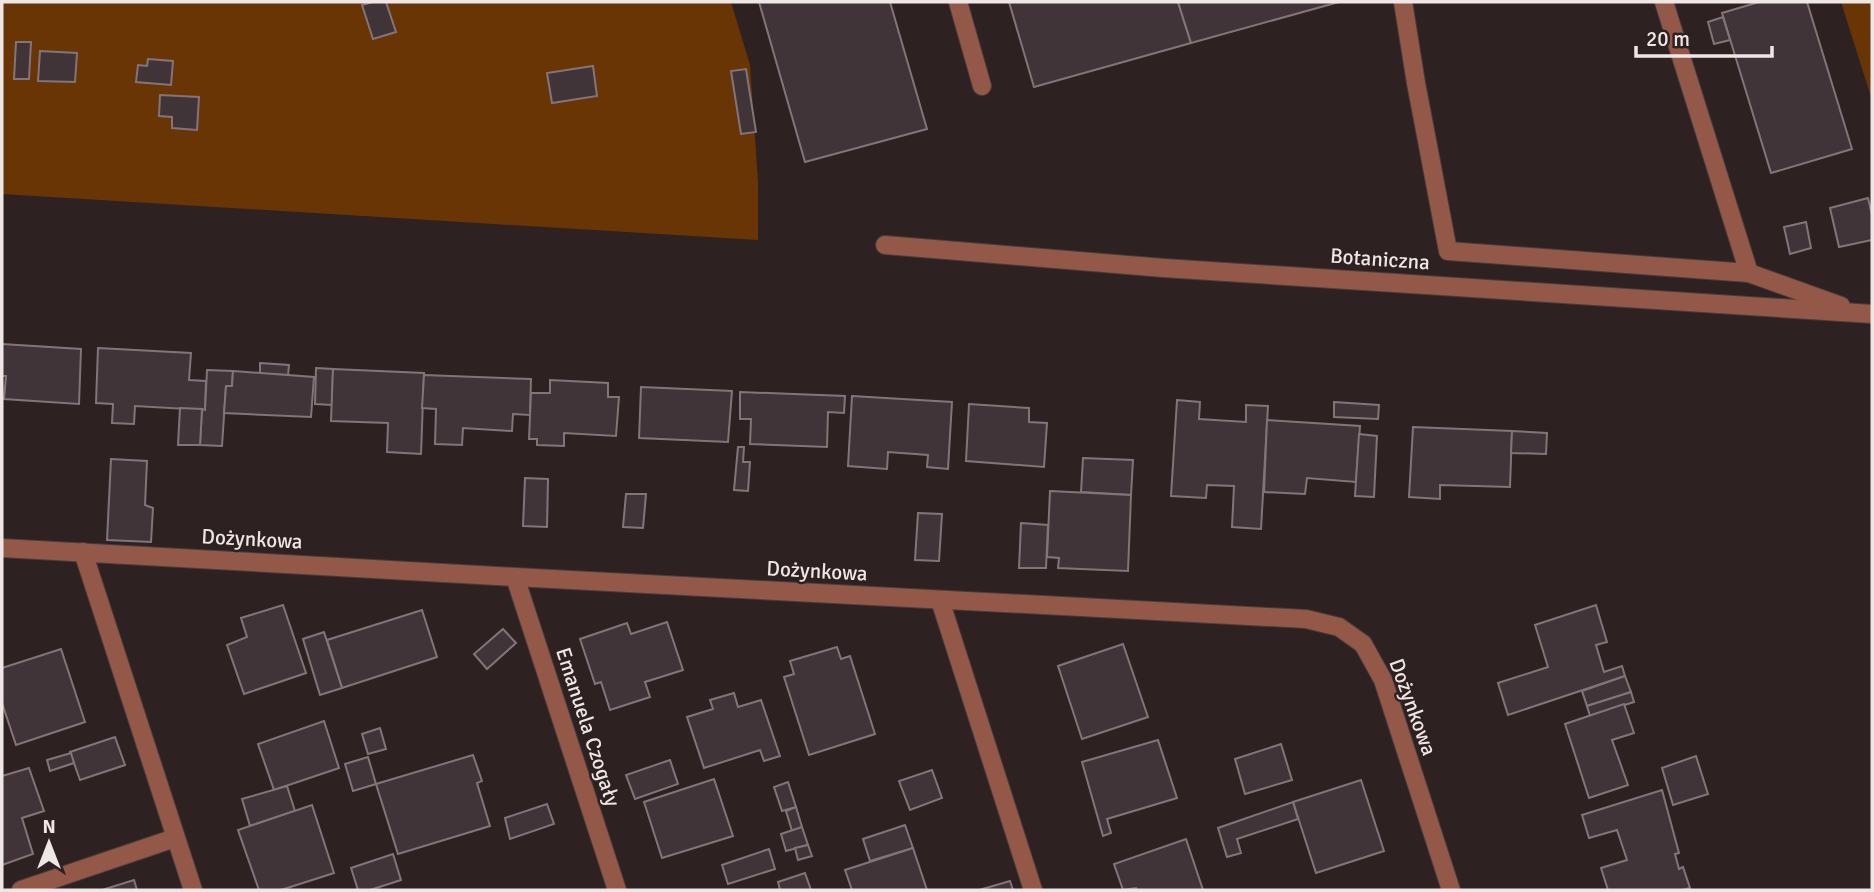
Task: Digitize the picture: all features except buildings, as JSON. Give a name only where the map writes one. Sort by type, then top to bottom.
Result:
[{"type":"street","points":[[958,2],[982,86]]},
{"type":"street","points":[[1403,2],[1448,251],[1749,273],[1867,314]]},
{"type":"street","points":[[1664,2],[1749,273]]},
{"type":"street","name":"Botaniczna","points":[[885,245],[1178,269],[1867,314]]},
{"type":"street","name":"Dożynkowa","points":[[2,548],[1306,619],[1339,627],[1363,644],[1382,680],[1451,890]]},
{"type":"street","points":[[83,552],[193,890]]},
{"type":"street","name":"Emanuela Czogały","points":[[515,578],[617,890]]},
{"type":"street","points":[[940,600],[1033,890]]},
{"type":"street","points":[[21,890],[175,838]]},
{"type":"shaded area","points":[[2,2],[731,2],[750,65],[758,182],[758,240],[2,194]]},
{"type":"shaded area","points":[[1841,2],[1872,2],[1872,100]]}]
